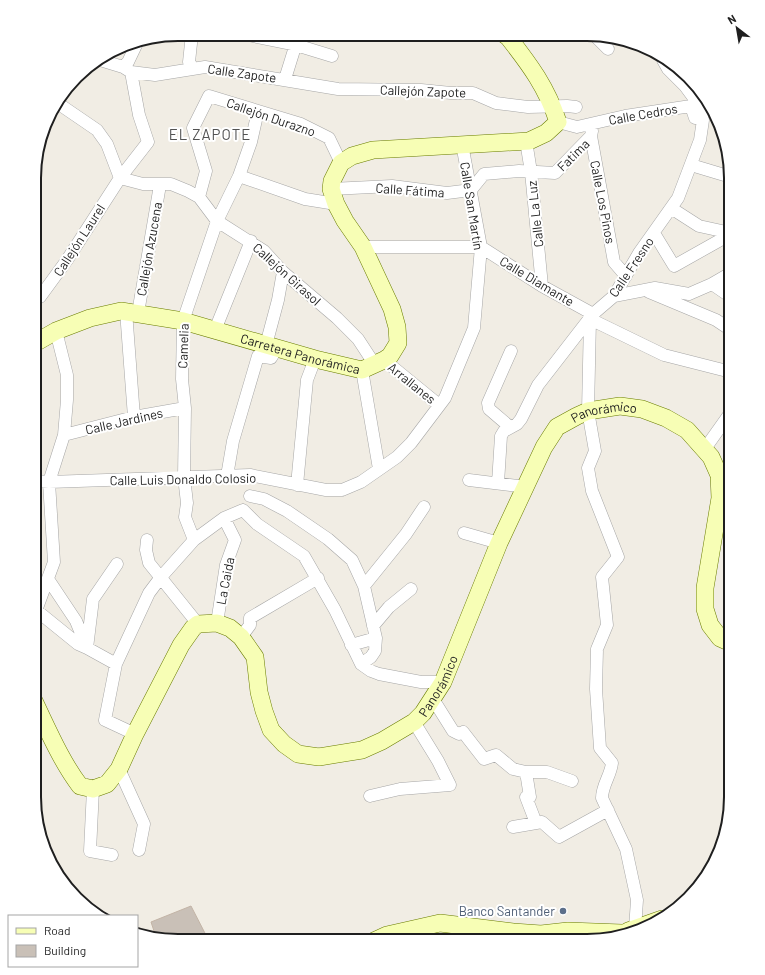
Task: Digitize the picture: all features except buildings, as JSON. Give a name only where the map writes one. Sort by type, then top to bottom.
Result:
[{"type":"street","points":[[191,41],[189,62],[193,68]]},
{"type":"street","points":[[285,79],[298,41]]},
{"type":"street","points":[[300,41],[332,56]]},
{"type":"street","points":[[511,41],[542,83],[556,114]]},
{"type":"street","points":[[601,42],[608,49]]},
{"type":"street","points":[[120,178],[148,142],[127,69],[128,62],[135,48]]},
{"type":"street","name":"Calle Zapote","points":[[105,62],[127,69],[155,75],[205,67],[285,79],[338,89]]},
{"type":"street","name":"Calle Fresno","points":[[667,67],[683,81]]},
{"type":"street","name":"Calle Fresno","points":[[498,483],[501,436],[504,431],[517,424],[538,385],[591,317],[614,296],[639,253],[678,198],[700,140],[703,120],[689,87]]},
{"type":"street","name":"Callejón Zapote","points":[[338,89],[421,90],[451,93],[473,93],[496,103],[528,107],[556,114]]},
{"type":"street","name":"Callejón Durazno","points":[[199,197],[206,171],[193,128],[209,96],[301,124],[329,138],[341,163]]},
{"type":"street","points":[[61,106],[97,130],[107,144],[120,178]]},
{"type":"street","name":"Calle Cedros","points":[[556,114],[577,127],[625,116],[691,106],[695,118],[693,130],[700,140]]},
{"type":"street","points":[[379,469],[374,365],[390,356],[398,344],[397,327],[392,309],[363,248],[345,221],[333,197],[332,181],[341,163],[352,156],[372,150],[526,141],[546,133],[556,114],[576,107]]},
{"type":"street","name":"Camelia","points":[[194,540],[185,517],[188,503],[184,477],[186,408],[182,379],[183,321],[217,221],[239,176],[251,142],[258,110]]},
{"type":"street","name":"Calle Los Pinos","points":[[594,123],[591,136],[614,262],[626,276]]},
{"type":"street","name":"Fatima","points":[[531,172],[556,173],[591,136]]},
{"type":"street","name":"Calle La Luz","points":[[526,141],[531,172],[542,286]]},
{"type":"street","name":"Calle San Martín","points":[[440,405],[445,398],[474,328],[481,247],[462,144]]},
{"type":"street","points":[[691,165],[724,175]]},
{"type":"street","points":[[471,190],[484,174],[519,171],[531,172]]},
{"type":"street","name":"Calle Fátima","points":[[239,176],[305,200],[333,197],[392,186],[447,193],[471,190]]},
{"type":"street","name":"Callejón Girasol","points":[[120,178],[143,184],[172,184],[188,190],[199,197],[217,221],[251,241],[264,251],[283,272],[337,318],[358,339],[374,365]]},
{"type":"street","name":"Callejón Laurel","points":[[41,296],[67,260],[120,178]]},
{"type":"street","name":"Callejón Azucena","points":[[134,417],[132,312],[160,185]]},
{"type":"street","points":[[671,208],[699,226],[724,232]]},
{"type":"street","points":[[654,233],[674,266],[724,238]]},
{"type":"street","points":[[215,330],[251,241]]},
{"type":"street","points":[[363,248],[481,247]]},
{"type":"street","name":"Calle Diamante","points":[[481,247],[591,317],[664,355],[724,370]]},
{"type":"street","points":[[227,476],[233,441],[258,356],[271,358],[283,272]]},
{"type":"street","points":[[614,296],[655,288],[689,294],[724,277]]},
{"type":"street","points":[[712,284],[724,292]]},
{"type":"street","points":[[642,290],[716,320],[724,325]]},
{"type":"street","name":"Carretera Panorámica","points":[[41,340],[56,331],[90,318],[121,311],[183,321],[315,359],[374,365]]},
{"type":"street","points":[[591,317],[588,412],[595,451],[588,468],[592,491],[618,557],[602,577],[607,625],[597,649],[596,689],[600,748],[612,763],[612,767],[602,790],[602,798],[626,849],[637,900],[631,927]]},
{"type":"street","points":[[41,597],[54,562],[49,482],[64,435],[67,400],[67,375],[56,331]]},
{"type":"street","points":[[510,427],[489,409],[488,403],[511,351]]},
{"type":"street","points":[[297,485],[307,380],[315,359]]},
{"type":"street","name":"Arrallanes","points":[[374,365],[440,405]]},
{"type":"street","name":"Calle Luis Donaldo Colosio","points":[[41,481],[250,475],[326,490],[342,490],[361,482],[397,457],[411,442],[440,405]]},
{"type":"street","name":"Panorámico","points":[[198,624],[217,623],[230,628],[241,637],[255,657],[261,698],[271,730],[284,744],[298,754],[319,757],[362,750],[382,741],[414,722],[423,713],[443,682],[499,543],[544,447],[557,428],[577,416],[588,412],[620,406],[642,409],[666,418],[687,430],[710,457],[719,475],[720,498],[705,588],[705,609],[710,625],[720,638],[724,640]]},
{"type":"street","name":"Calle Jardines","points":[[64,435],[134,417],[186,408]]},
{"type":"street","points":[[704,450],[724,422]]},
{"type":"street","points":[[135,734],[105,720],[116,664],[149,593],[161,577],[194,540],[224,518],[243,510],[250,496],[250,475]]},
{"type":"street","points":[[469,480],[526,487]]},
{"type":"street","points":[[250,496],[264,499],[287,511],[328,539],[352,560],[364,586],[376,638],[375,651],[371,657],[361,664]]},
{"type":"street","points":[[364,586],[406,534],[424,507]]},
{"type":"street","points":[[243,510],[257,524],[304,556],[335,610],[361,664],[370,671],[379,674],[421,682],[443,682]]},
{"type":"street","name":"La Caida","points":[[217,623],[226,565],[235,540],[224,518]]},
{"type":"street","points":[[464,533],[499,543]]},
{"type":"street","points":[[41,716],[49,734],[80,786],[93,788],[107,784],[119,769],[135,734],[181,645],[193,628],[198,624],[149,563],[146,550],[147,540]]},
{"type":"street","points":[[87,648],[93,599],[117,564]]},
{"type":"street","points":[[241,637],[250,625],[250,618],[318,578]]},
{"type":"street","points":[[48,579],[76,621],[87,648]]},
{"type":"street","points":[[373,626],[389,606],[411,589]]},
{"type":"street","points":[[41,617],[78,644],[116,664]]},
{"type":"street","points":[[351,645],[376,638]]},
{"type":"street","points":[[433,699],[453,731],[459,734],[463,732],[484,759],[496,755],[513,769],[526,772],[547,772],[572,781]]},
{"type":"street","points":[[370,796],[400,789],[450,785],[438,761],[414,722]]},
{"type":"street","points":[[119,769],[144,824],[139,850]]},
{"type":"street","points":[[526,772],[530,797],[526,797],[536,823]]},
{"type":"street","points":[[93,788],[90,851],[112,855]]},
{"type":"street","points":[[512,827],[542,822],[559,837],[608,810]]},
{"type":"street","points":[[391,934],[440,923],[501,934]]},
{"type":"street","points":[[587,934],[610,932]]},
{"type":"place","name":"Banco Santander","points":[[563,911]]},
{"type":"district","name":"EL ZAPOTE","points":[[210,134]]}]
